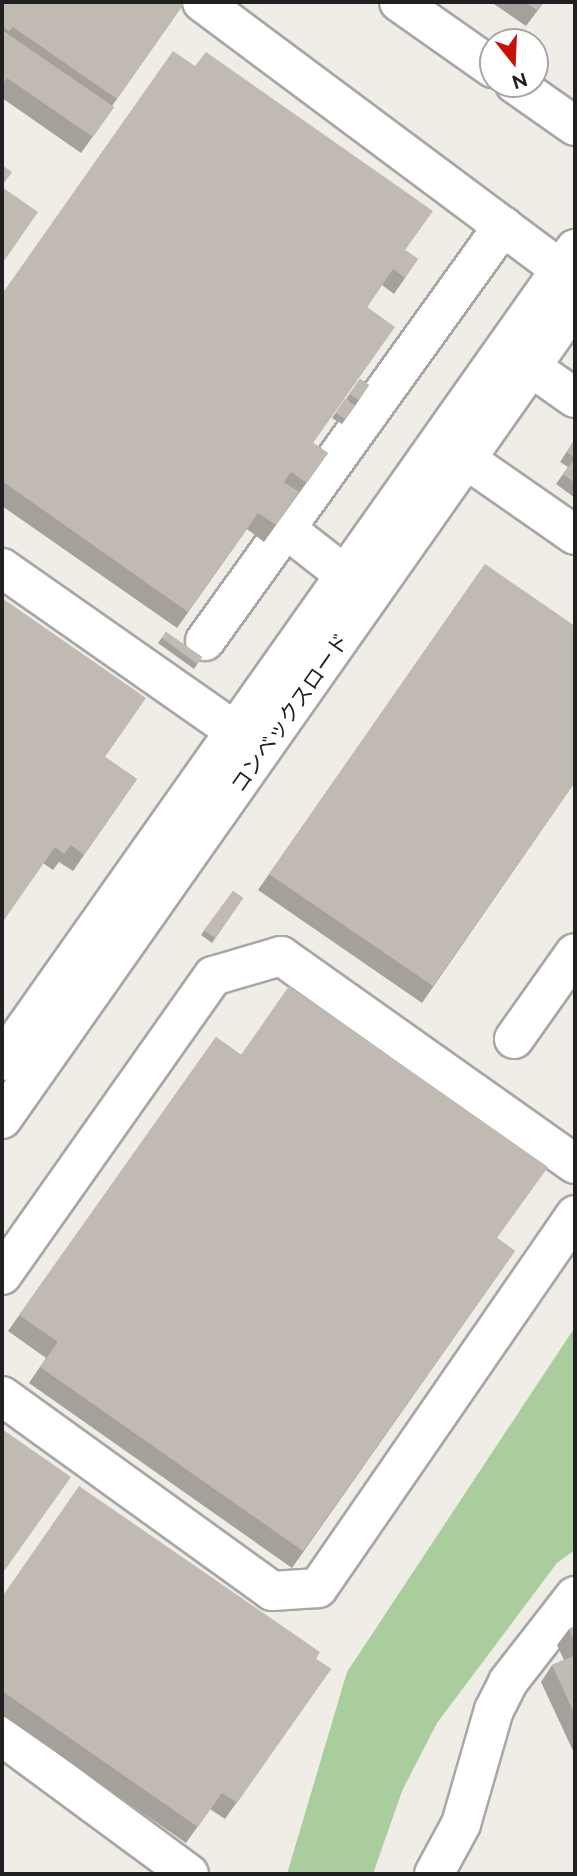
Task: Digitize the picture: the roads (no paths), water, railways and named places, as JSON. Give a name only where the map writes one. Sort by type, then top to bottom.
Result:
[{"type":"street","points":[[202,2],[503,226],[570,266]]},
{"type":"street","points":[[399,2],[479,58]]},
{"type":"street","points":[[535,98],[575,126]]},
{"type":"street","points":[[205,642],[503,226]]},
{"type":"street","name":"コンベックスロード","points":[[2,1119],[250,741],[518,358],[570,266]]},
{"type":"street","name":"コンベックスロード","points":[[518,358],[575,304]]},
{"type":"street","points":[[518,358],[575,397]]},
{"type":"street","points":[[453,450],[575,535]]},
{"type":"street","points":[[286,529],[359,585]]},
{"type":"street","points":[[2,568],[250,741]]},
{"type":"street","name":"コンベックスロード","points":[[2,1061],[250,741]]},
{"type":"street","points":[[514,1039],[575,953]]},
{"type":"street","points":[[2,1275],[213,976],[281,956],[575,1164]]},
{"type":"street","points":[[2,1396],[272,1591],[318,1588],[575,1215]]},
{"type":"street","points":[[434,1874],[461,1824],[494,1710],[508,1682],[575,1596]]},
{"type":"street","points":[[2,1736],[188,1874]]}]
